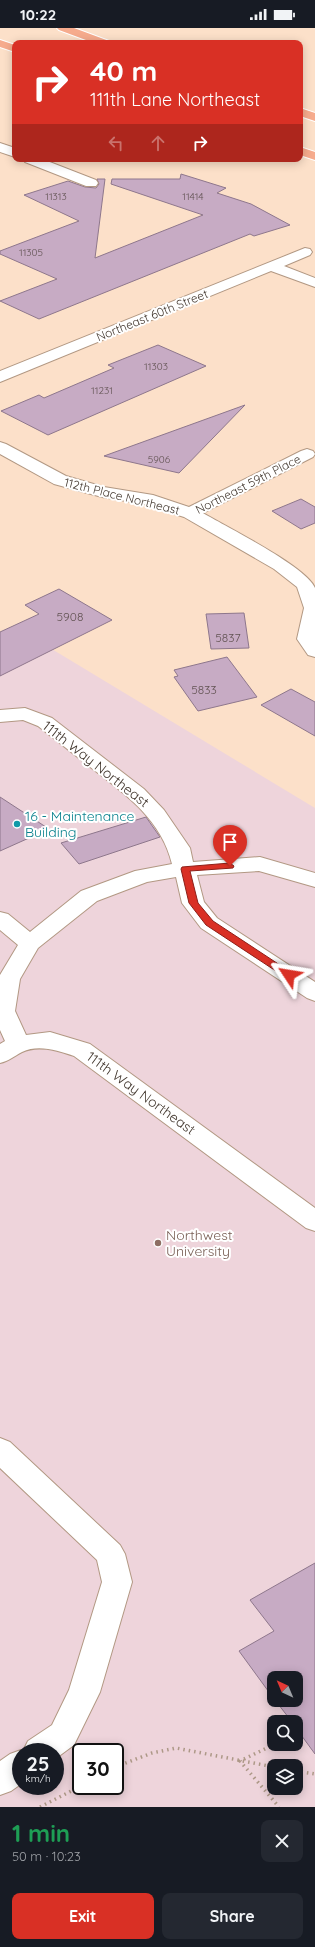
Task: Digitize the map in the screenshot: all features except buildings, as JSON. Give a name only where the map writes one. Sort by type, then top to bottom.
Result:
[{"type":"highway","points":[[63,28],[97,40]]},
{"type":"highway","points":[[0,43],[12,48]]},
{"type":"highway","points":[[303,113],[315,117]]},
{"type":"highway","points":[[303,152],[315,156]]},
{"type":"street","points":[[0,147],[12,152]]},
{"type":"street","points":[[38,162],[91,183]]},
{"type":"street","name":"Northeast 60th Street","points":[[0,378],[305,252]]},
{"type":"street","points":[[272,266],[315,283]]},
{"type":"street","name":"112th Place Northeast","points":[[0,448],[60,480],[102,492],[147,499],[190,513],[280,565],[305,585],[313,608],[306,638],[315,651]]},
{"type":"street","name":"Northeast 59th Place","points":[[190,513],[307,454]]},
{"type":"street","name":"111th Way Northeast","points":[[0,716],[25,714],[45,722],[137,793],[154,810],[179,848],[193,903],[210,923],[315,993]]},
{"type":"street","points":[[0,919],[30,943],[89,896],[143,876],[185,869],[260,864],[315,880]]},
{"type":"street","name":"111th Way Northeast","points":[[30,943],[9,979],[3,1011],[9,1050],[50,1040],[82,1050],[315,1221]]},
{"type":"street","points":[[0,1450],[110,1554],[117,1582],[84,1692],[63,1735],[52,1743]]},
{"type":"street","points":[[0,1780],[12,1771]]},
{"type":"path","points":[[124,1764],[152,1753],[176,1748],[267,1766]]},
{"type":"path","points":[[240,1761],[267,1748]]},
{"type":"path","points":[[240,1761],[279,1807]]},
{"type":"path","points":[[303,1772],[315,1774]]},
{"type":"path","points":[[40,1807],[72,1791]]},
{"type":"shaded area","name":"Northwest University","points":[[17,628],[315,808],[315,1807],[0,1807],[0,636]]},
{"type":"place","name":"16 - Maintenance Building","points":[[17,824]]},
{"type":"place","name":"Northwest University","points":[[158,1243]]},
{"type":"route","points":[[230,866],[185,869],[193,903],[210,923],[289,975]]}]
